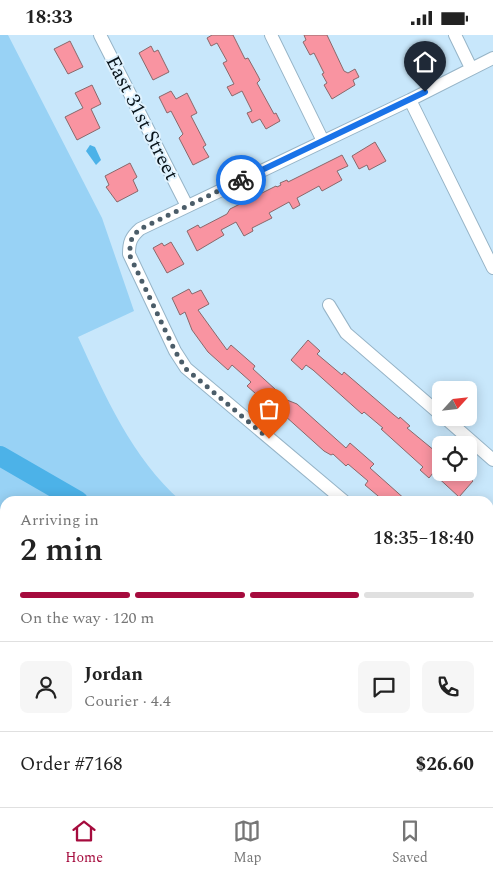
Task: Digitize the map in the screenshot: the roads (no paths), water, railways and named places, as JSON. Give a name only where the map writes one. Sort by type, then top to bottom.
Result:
[{"type":"street","name":"East 31st Street","points":[[100,35],[187,206],[140,229],[132,237],[129,244],[129,254],[175,351],[194,377],[338,496]]},
{"type":"street","points":[[271,35],[323,141]]},
{"type":"street","points":[[455,35],[471,68]]},
{"type":"street","points":[[187,206],[410,100],[493,57]]},
{"type":"street","points":[[410,100],[493,268]]},
{"type":"street","points":[[329,305],[346,333],[432,407]]},
{"type":"street","points":[[454,426],[493,460]]},
{"type":"waterway","points":[[0,456],[69,496]]}]
